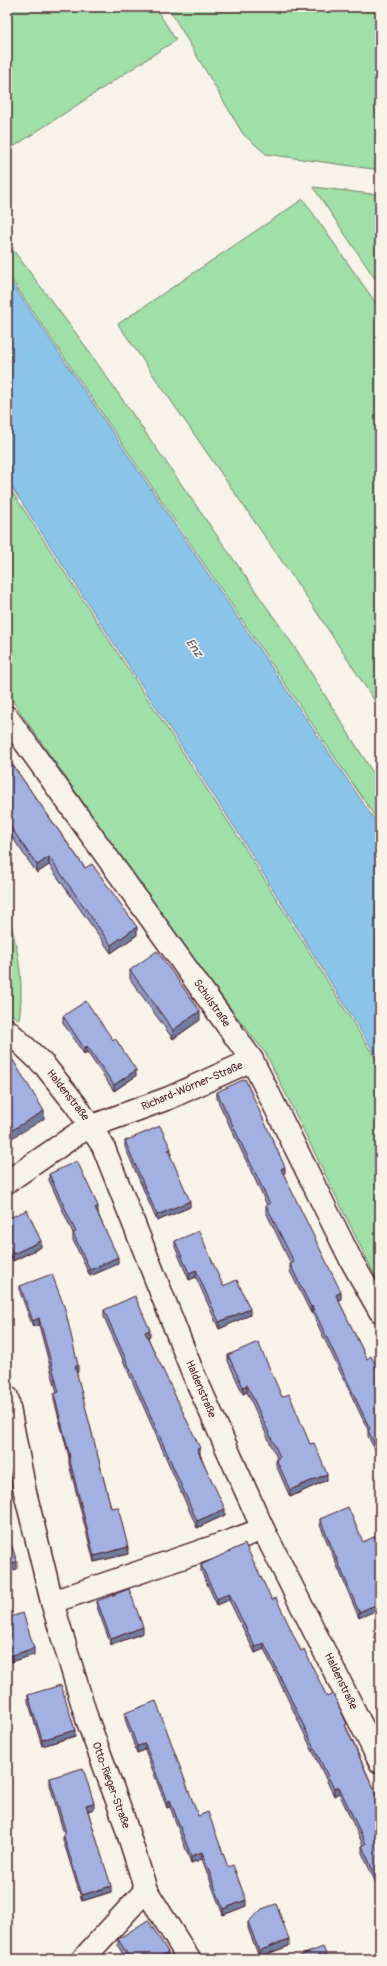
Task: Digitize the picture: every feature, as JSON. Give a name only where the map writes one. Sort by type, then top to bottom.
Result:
[{"type":"street","name":"Schulstraße","points":[[7,717],[74,813],[176,952],[252,1060],[351,1260],[380,1312]]},
{"type":"street","name":"Haldenstraße","points":[[7,1030],[45,1066],[92,1126],[103,1146],[194,1373],[263,1528],[380,1762]]},
{"type":"street","name":"Richard-Wörner-Straße","points":[[7,1182],[77,1134],[92,1126],[169,1098],[252,1060]]},
{"type":"street","name":"Otto-Rieger-Straße","points":[[7,1397],[25,1492],[52,1602],[87,1719],[122,1814],[146,1890],[189,1959]]},
{"type":"street","points":[[52,1602],[228,1542],[263,1528]]},
{"type":"street","points":[[83,1959],[146,1890]]},
{"type":"green space","points":[[7,7],[155,7],[176,40],[7,151]]},
{"type":"green space","points":[[168,7],[380,7],[380,170],[266,154],[243,134]]},
{"type":"green space","points":[[313,187],[380,195],[380,286]]},
{"type":"green space","points":[[303,199],[380,309],[380,709],[310,602],[118,324]]},
{"type":"green space","points":[[7,242],[81,340],[298,652],[380,784],[380,824],[7,273]]},
{"type":"green space","points":[[7,484],[235,832],[380,1066],[380,1286],[266,1054],[186,951],[7,693]]},
{"type":"green space","points":[[7,908],[19,963],[21,1005],[19,1020],[7,1011]]},
{"type":"water","name":"Enz","points":[[7,276],[380,828],[380,1062],[237,831],[7,480]]},
{"type":"building","points":[[7,757],[85,868],[92,864],[137,927],[111,945],[49,857],[37,865],[7,822]]},
{"type":"building","points":[[157,951],[200,1011],[173,1030],[130,970]]},
{"type":"building","points":[[86,1001],[113,1040],[115,1038],[136,1070],[114,1085],[87,1046],[84,1048],[63,1016]]},
{"type":"building","points":[[11,1057],[44,1111],[7,1133],[7,1060]]},
{"type":"building","points":[[245,1079],[285,1167],[281,1169],[341,1292],[336,1295],[367,1359],[371,1356],[380,1374],[380,1454],[368,1430],[370,1429],[312,1306],[311,1307],[290,1264],[294,1262],[266,1205],[270,1204],[217,1092]]},
{"type":"building","points":[[160,1126],[171,1149],[168,1150],[190,1201],[157,1215],[125,1141]]},
{"type":"building","points":[[77,1161],[98,1206],[95,1208],[118,1257],[90,1270],[73,1233],[76,1232],[49,1174]]},
{"type":"building","points":[[27,1210],[41,1241],[13,1254],[7,1241],[7,1219]]},
{"type":"building","points":[[199,1231],[223,1286],[237,1280],[250,1309],[219,1322],[196,1270],[189,1273],[175,1241]]},
{"type":"building","points":[[52,1274],[65,1309],[78,1365],[75,1366],[111,1508],[118,1507],[128,1547],[94,1556],[54,1394],[59,1392],[39,1318],[33,1321],[20,1286]]},
{"type":"building","points":[[135,1296],[150,1330],[145,1332],[200,1448],[197,1449],[225,1509],[197,1521],[104,1310]]},
{"type":"building","points":[[258,1342],[282,1397],[289,1394],[310,1444],[314,1443],[327,1474],[290,1490],[276,1459],[280,1457],[247,1385],[243,1387],[228,1355]]},
{"type":"building","points":[[348,1507],[363,1542],[380,1534],[380,1555],[376,1557],[380,1565],[380,1603],[359,1612],[320,1519]]},
{"type":"building","points":[[7,1530],[17,1562],[7,1565]]},
{"type":"building","points":[[245,1544],[272,1600],[276,1598],[301,1651],[304,1649],[327,1697],[333,1694],[347,1724],[345,1725],[380,1803],[380,1885],[362,1846],[366,1844],[339,1787],[334,1789],[264,1643],[255,1647],[229,1593],[217,1599],[201,1565]]},
{"type":"building","points":[[129,1589],[143,1627],[111,1639],[97,1601]]},
{"type":"building","points":[[23,1613],[34,1648],[7,1657],[7,1618]]},
{"type":"building","points":[[61,1685],[75,1730],[42,1740],[28,1695]]},
{"type":"building","points":[[156,1701],[198,1816],[208,1812],[228,1867],[233,1865],[246,1900],[223,1909],[202,1852],[191,1856],[170,1800],[167,1802],[145,1744],[137,1746],[125,1713]]},
{"type":"building","points":[[83,1768],[94,1803],[86,1805],[111,1886],[82,1895],[63,1834],[66,1833],[50,1778]]},
{"type":"building","points":[[276,1904],[289,1939],[259,1951],[248,1922],[262,1909]]},
{"type":"building","points":[[148,1920],[168,1952],[157,1959],[130,1959],[118,1939]]},
{"type":"building","points":[[323,1947],[328,1959],[291,1959]]},
{"type":"building","points":[[372,1957],[380,1957],[380,1959],[372,1959]]}]
